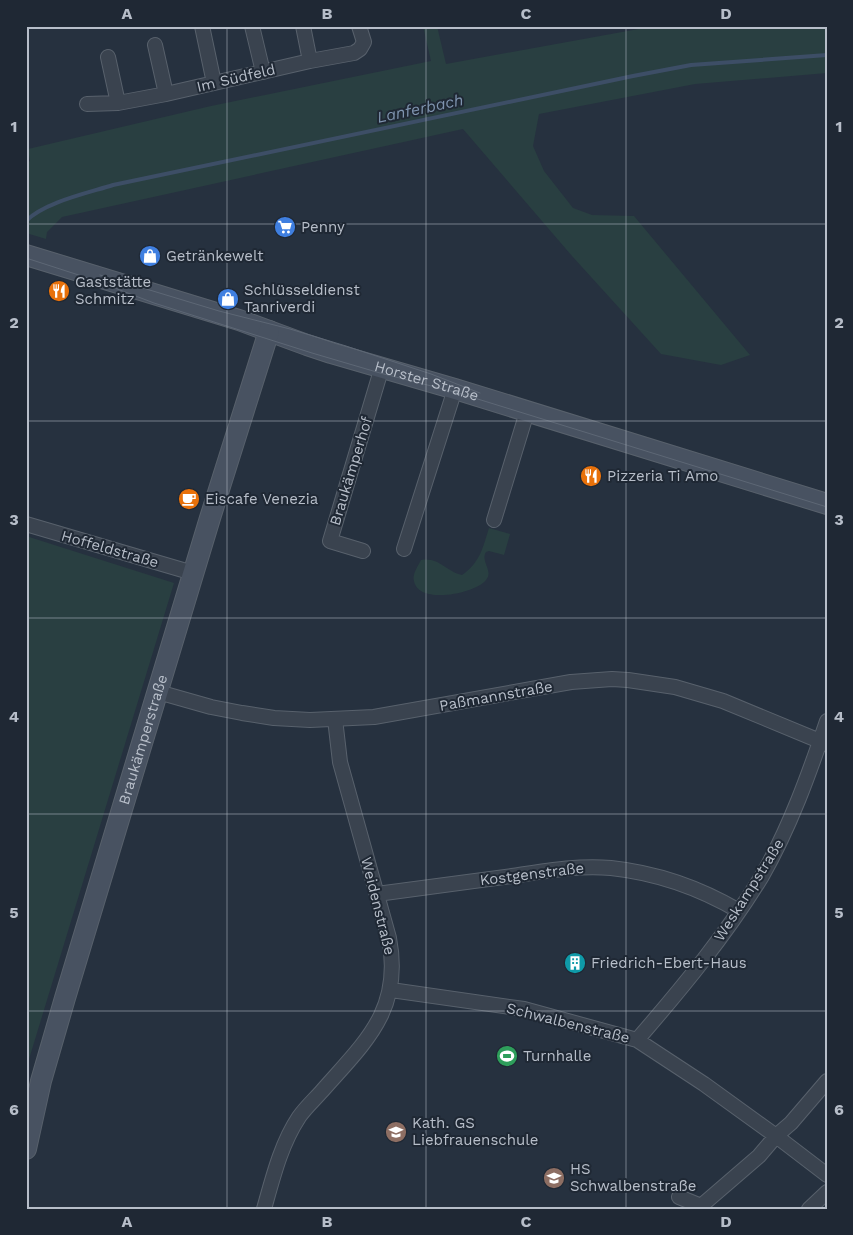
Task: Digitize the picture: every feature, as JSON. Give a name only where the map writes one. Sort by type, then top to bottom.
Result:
[{"type":"street","points":[[202,26],[214,83]]},
{"type":"street","points":[[252,26],[263,72]]},
{"type":"street","points":[[303,26],[310,61]]},
{"type":"street","name":"Im Südfeld","points":[[87,104],[118,103],[166,94],[310,61],[354,53],[360,49],[364,42],[359,26]]},
{"type":"street","points":[[155,45],[166,94]]},
{"type":"street","points":[[108,57],[118,103]]},
{"type":"street","name":"Horster Straße","points":[[29,256],[239,320],[315,348],[455,389],[827,504]]},
{"type":"street","name":"Braukämperstraße","points":[[26,1149],[41,1081],[84,934],[193,573],[269,331]]},
{"type":"street","name":"Braukämperhof","points":[[363,551],[330,541],[382,367]]},
{"type":"street","points":[[404,549],[455,389]]},
{"type":"street","points":[[494,520],[526,412]]},
{"type":"street","name":"Hoffeldstraße","points":[[26,524],[193,573]]},
{"type":"street","name":"Paßmannstraße","points":[[158,692],[211,707],[274,718],[310,720],[374,717],[571,682],[612,679],[675,687],[723,701],[824,742]]},
{"type":"street","name":"Weidenstraße","points":[[264,1209],[278,1161],[300,1116],[367,1040],[382,1015],[390,990],[392,952],[340,762],[336,719]]},
{"type":"street","name":"Weskampstraße","points":[[637,1040],[717,942],[762,875],[786,829],[824,742],[827,721]]},
{"type":"street","name":"Kostgenstraße","points":[[377,894],[564,868],[609,868],[675,881],[705,893],[739,911]]},
{"type":"street","name":"Schwalbenstraße","points":[[390,990],[524,1010],[637,1040],[704,1084],[827,1175]]},
{"type":"street","points":[[680,1196],[701,1206],[759,1156],[776,1136],[791,1123],[827,1081]]},
{"type":"street","points":[[809,1209],[827,1192]]},
{"type":"green space","points":[[423,26],[437,26],[446,64],[655,26],[827,26],[827,73],[695,84],[539,114],[533,146],[544,171],[573,208],[592,215],[634,216],[750,355],[721,365],[661,354],[572,256],[463,129],[62,217],[47,232],[46,239],[26,233],[26,163],[30,161],[28,149],[211,106],[431,61]]},
{"type":"green space","points":[[489,528],[510,534],[504,555],[486,552],[485,559],[489,573],[486,580],[471,589],[447,595],[425,593],[418,588],[414,581],[414,576],[421,560],[433,561],[462,575],[477,560]]},
{"type":"green space","points":[[26,536],[174,583],[26,1069]]},
{"type":"waterway","name":"Lanferbach","points":[[26,221],[34,214],[55,203],[113,185],[633,76],[691,65],[827,55]]},
{"type":"tram line","points":[[26,258],[91,279],[154,303],[312,353],[455,392],[827,507]]},
{"type":"tram line","points":[[100,275],[219,311],[290,329],[346,346],[431,374],[480,393]]},
{"type":"place","name":"Penny","points":[[285,227]]},
{"type":"place","name":"Getränkewelt","points":[[150,256]]},
{"type":"place","name":"Gaststätte Schmitz","points":[[59,291]]},
{"type":"place","name":"Schlüsseldienst Tanriverdi","points":[[228,299]]},
{"type":"place","name":"Pizzeria Ti Amo","points":[[591,476]]},
{"type":"place","name":"Eiscafe Venezia","points":[[189,499]]},
{"type":"place","name":"Friedrich-Ebert-Haus","points":[[575,963]]},
{"type":"place","name":"Turnhalle","points":[[507,1056]]},
{"type":"place","name":"Kath. GS Liebfrauenschule","points":[[396,1132]]},
{"type":"place","name":"HS Schwalbenstraße","points":[[554,1178]]}]
